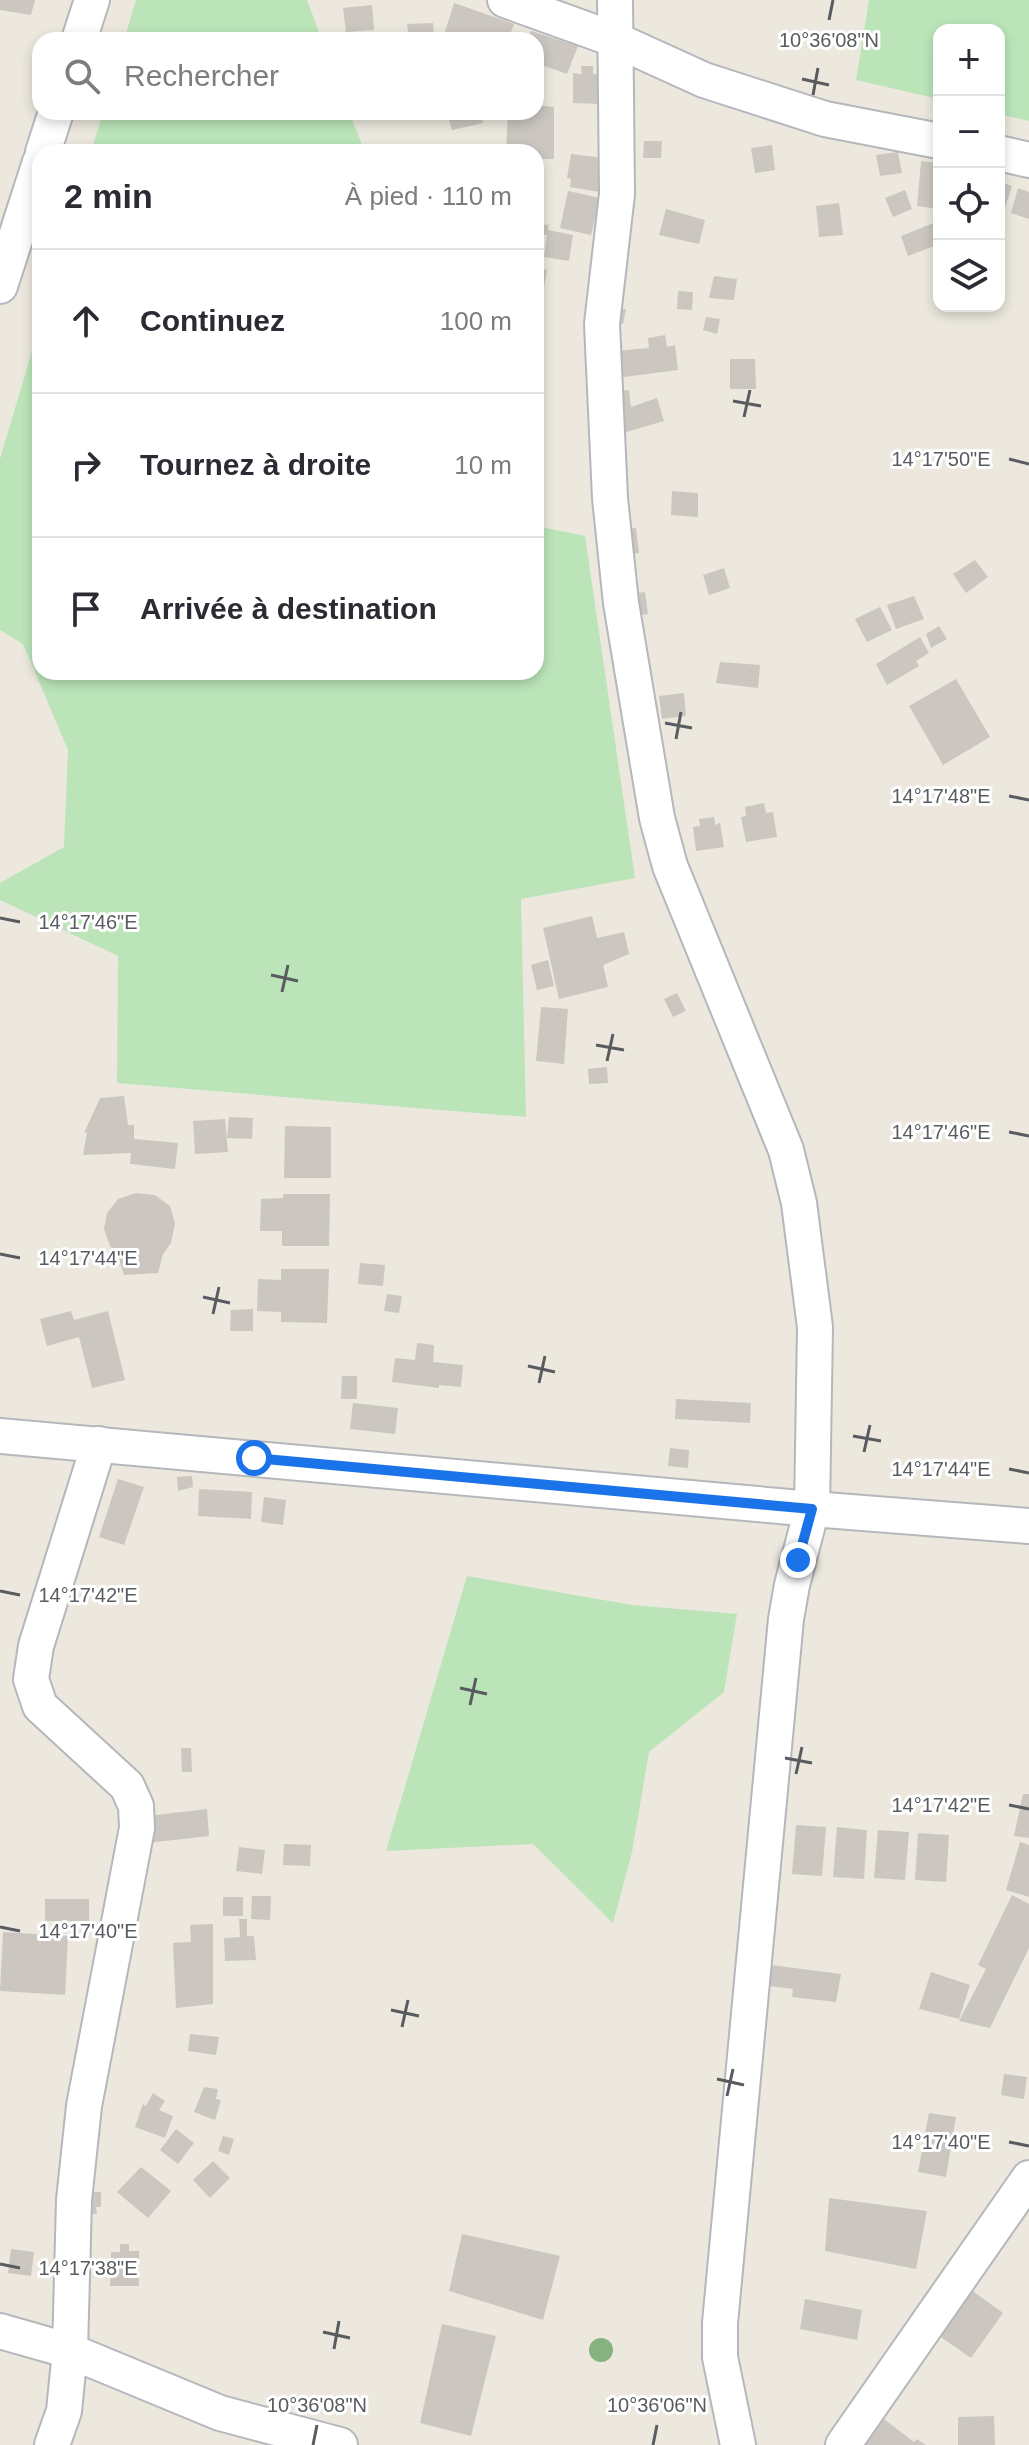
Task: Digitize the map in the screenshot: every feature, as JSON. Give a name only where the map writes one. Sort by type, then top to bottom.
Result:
[{"type":"street","points":[[82,32],[92,0]]},
{"type":"street","points":[[505,0],[616,40],[704,80],[825,119],[933,140]]},
{"type":"street","points":[[615,0],[617,194],[602,324],[610,498],[621,603],[657,818],[670,866],[786,1150],[799,1203],[815,1327],[812,1509],[786,1619],[720,2323],[720,2357],[738,2445]]},
{"type":"street","points":[[46,144],[53,120]]},
{"type":"street","points":[[1005,154],[1029,160]]},
{"type":"street","points":[[0,286],[32,187]]},
{"type":"street","points":[[0,1436],[1029,1526]]},
{"type":"street","points":[[52,2445],[64,2411],[70,2351],[74,2200],[84,2106],[137,1828],[136,1806],[127,1786],[40,1706],[31,1679],[36,1646],[99,1444]]},
{"type":"street","points":[[843,2445],[1029,2178]]},
{"type":"street","points":[[0,2331],[70,2351],[220,2413],[340,2445]]},
{"type":"green space","points":[[136,0],[307,0],[319,32],[126,32]]},
{"type":"green space","points":[[869,0],[1029,0],[1029,121],[1005,115],[1005,24],[933,24],[933,98],[856,80]]},
{"type":"green space","points":[[101,120],[352,120],[362,144],[93,144]]},
{"type":"green space","points":[[32,351],[32,665],[23,644],[0,630],[0,459]]},
{"type":"green space","points":[[544,528],[585,536],[635,878],[521,899],[526,1117],[117,1083],[118,956],[0,900],[0,883],[64,847],[68,750],[38,680],[544,680]]},
{"type":"green space","points":[[467,1576],[632,1605],[737,1614],[724,1692],[649,1752],[632,1852],[613,1923],[533,1844],[386,1851]]},
{"type":"building","points":[[0,0],[35,0],[31,15],[0,10]]},
{"type":"building","points":[[454,3],[514,24],[511,32],[445,32]]},
{"type":"building","points":[[372,5],[374,30],[346,32],[343,8]]},
{"type":"building","points":[[433,23],[434,32],[408,32],[407,24]]},
{"type":"building","points":[[544,35],[578,46],[567,74],[544,66]]},
{"type":"building","points":[[581,66],[593,66],[593,74],[602,74],[601,104],[573,103],[573,73],[582,74]]},
{"type":"building","points":[[544,106],[554,107],[554,159],[544,159],[544,144],[506,144],[508,120],[544,120]]},
{"type":"building","points":[[449,120],[482,120],[483,123],[452,130]]},
{"type":"building","points":[[644,141],[662,141],[661,158],[643,158]]},
{"type":"building","points":[[772,145],[775,170],[755,173],[751,148]]},
{"type":"building","points":[[898,152],[902,173],[880,176],[876,155]]},
{"type":"building","points":[[571,154],[611,159],[606,193],[570,187],[571,179],[567,178]]},
{"type":"building","points":[[921,161],[933,162],[933,208],[917,206]]},
{"type":"building","points":[[1005,183],[1012,186],[1005,208]]},
{"type":"building","points":[[1018,188],[1029,192],[1029,219],[1011,213]]},
{"type":"building","points":[[905,190],[912,209],[893,217],[885,198]]},
{"type":"building","points":[[568,191],[600,198],[591,235],[560,228]]},
{"type":"building","points":[[839,203],[843,235],[819,237],[816,206]]},
{"type":"building","points":[[666,209],[705,220],[699,244],[659,235]]},
{"type":"building","points":[[933,223],[933,246],[908,256],[901,236]]},
{"type":"building","points":[[544,224],[549,225],[548,230],[573,235],[569,261],[544,257],[547,235],[544,235]]},
{"type":"building","points":[[714,276],[737,279],[734,300],[709,298]]},
{"type":"building","points":[[678,291],[693,292],[692,310],[677,309]]},
{"type":"building","points":[[611,308],[626,309],[623,324],[609,321]]},
{"type":"building","points":[[706,317],[720,319],[717,334],[703,330]]},
{"type":"building","points":[[665,335],[667,347],[675,345],[678,370],[616,378],[615,351],[649,348],[648,338]]},
{"type":"building","points":[[730,359],[755,359],[756,389],[730,389]]},
{"type":"building","points":[[629,390],[631,407],[657,398],[664,421],[623,433],[613,392]]},
{"type":"building","points":[[672,491],[698,493],[698,517],[671,515]]},
{"type":"building","points":[[636,528],[639,553],[623,555],[619,530]]},
{"type":"building","points":[[975,560],[988,577],[966,593],[953,574]]},
{"type":"building","points":[[724,568],[730,588],[709,595],[703,575]]},
{"type":"building","points":[[645,592],[648,614],[628,617],[625,594]]},
{"type":"building","points":[[914,596],[924,619],[896,629],[887,605]]},
{"type":"building","points":[[880,607],[892,630],[867,642],[855,619]]},
{"type":"building","points":[[939,626],[947,639],[931,648],[926,634]]},
{"type":"building","points":[[920,637],[929,653],[916,661],[919,666],[887,685],[876,664]]},
{"type":"building","points":[[720,662],[760,665],[758,688],[716,683]]},
{"type":"building","points":[[956,679],[990,737],[943,765],[909,706]]},
{"type":"building","points":[[684,693],[686,716],[662,719],[659,696]]},
{"type":"building","points":[[764,803],[766,813],[773,812],[777,837],[746,842],[741,817],[746,816],[745,807]]},
{"type":"building","points":[[714,817],[715,825],[720,823],[724,847],[696,851],[693,827],[700,826],[699,819]]},
{"type":"building","points":[[592,916],[597,938],[624,932],[629,954],[603,965],[608,987],[559,999],[543,928]]},
{"type":"building","points":[[548,960],[554,986],[537,990],[531,965]]},
{"type":"building","points":[[677,993],[686,1011],[673,1017],[664,999]]},
{"type":"building","points":[[541,1007],[568,1009],[564,1064],[536,1061]]},
{"type":"building","points":[[607,1067],[608,1083],[589,1084],[588,1069]]},
{"type":"building","points":[[124,1096],[128,1125],[134,1125],[134,1139],[178,1143],[175,1169],[130,1164],[131,1153],[83,1155],[87,1132],[84,1133],[100,1098]]},
{"type":"building","points":[[229,1117],[253,1118],[252,1139],[227,1138]]},
{"type":"building","points":[[225,1119],[228,1152],[195,1154],[193,1121]]},
{"type":"building","points":[[285,1126],[331,1127],[331,1178],[284,1178]]},
{"type":"building","points":[[136,1193],[155,1195],[170,1206],[175,1224],[171,1243],[163,1254],[158,1273],[124,1275],[104,1229],[107,1213],[118,1199]]},
{"type":"building","points":[[283,1194],[330,1194],[329,1246],[282,1246],[282,1231],[260,1231],[261,1199],[283,1198]]},
{"type":"building","points":[[360,1263],[385,1265],[383,1286],[358,1284]]},
{"type":"building","points":[[281,1269],[329,1269],[327,1323],[281,1322],[281,1312],[257,1311],[258,1279],[281,1280]]},
{"type":"building","points":[[387,1294],[402,1296],[399,1313],[384,1311]]},
{"type":"building","points":[[253,1309],[253,1331],[230,1331],[231,1310]]},
{"type":"building","points":[[71,1311],[74,1320],[108,1311],[125,1380],[92,1388],[79,1337],[47,1346],[40,1319]]},
{"type":"building","points":[[417,1343],[434,1345],[433,1362],[463,1365],[461,1387],[439,1385],[439,1388],[392,1382],[395,1358],[415,1360]]},
{"type":"building","points":[[342,1376],[357,1376],[357,1399],[341,1399]]},
{"type":"building","points":[[676,1399],[751,1403],[750,1423],[675,1419]]},
{"type":"building","points":[[353,1403],[398,1408],[395,1434],[350,1429]]},
{"type":"building","points":[[670,1448],[689,1450],[688,1468],[668,1466]]},
{"type":"building","points":[[192,1476],[193,1487],[178,1491],[177,1477]]},
{"type":"building","points":[[118,1479],[144,1487],[124,1545],[99,1537]]},
{"type":"building","points":[[199,1489],[252,1492],[251,1519],[198,1516]]},
{"type":"building","points":[[264,1497],[286,1500],[283,1525],[261,1522]]},
{"type":"building","points":[[181,1748],[191,1748],[192,1772],[182,1772]]},
{"type":"building","points":[[1023,1794],[1029,1794],[1029,1838],[1014,1836]]},
{"type":"building","points":[[207,1809],[209,1836],[138,1844],[140,1817]]},
{"type":"building","points":[[796,1825],[826,1827],[822,1876],[792,1874]]},
{"type":"building","points":[[837,1827],[867,1830],[864,1879],[833,1877]]},
{"type":"building","points":[[878,1830],[909,1832],[905,1880],[874,1878]]},
{"type":"building","points":[[918,1833],[949,1835],[946,1882],[915,1880]]},
{"type":"building","points":[[1020,1842],[1029,1845],[1029,1897],[1006,1890]]},
{"type":"building","points":[[284,1844],[311,1845],[310,1866],[283,1865]]},
{"type":"building","points":[[239,1847],[265,1850],[262,1874],[236,1871]]},
{"type":"building","points":[[1012,1895],[1029,1904],[1029,1948],[990,2028],[959,2021],[986,1969],[978,1965]]},
{"type":"building","points":[[252,1896],[271,1896],[270,1920],[251,1919]]},
{"type":"building","points":[[223,1897],[243,1897],[243,1916],[223,1916]]},
{"type":"building","points":[[45,1899],[89,1899],[89,1921],[45,1921]]},
{"type":"building","points":[[239,1919],[247,1919],[247,1936],[254,1936],[256,1960],[225,1961],[224,1938],[240,1937]]},
{"type":"building","points":[[213,1924],[213,2004],[176,2008],[173,1943],[191,1942],[190,1925]]},
{"type":"building","points":[[3,1932],[68,1936],[65,1995],[0,1991]]},
{"type":"building","points":[[771,1965],[841,1974],[836,2002],[792,1997],[793,1989],[769,1986]]},
{"type":"building","points":[[931,1972],[970,1985],[959,2019],[919,2009]]},
{"type":"building","points":[[190,2034],[219,2037],[216,2055],[188,2051]]},
{"type":"building","points":[[1004,2074],[1027,2077],[1024,2099],[1001,2095]]},
{"type":"building","points":[[204,2087],[218,2089],[216,2099],[221,2100],[215,2120],[194,2112]]},
{"type":"building","points":[[153,2093],[165,2101],[159,2110],[173,2116],[165,2138],[135,2127],[143,2104],[146,2106]]},
{"type":"building","points":[[929,2113],[956,2117],[946,2177],[918,2172]]},
{"type":"building","points":[[176,2129],[194,2143],[178,2164],[160,2150]]},
{"type":"building","points":[[223,2136],[234,2139],[229,2155],[218,2151]]},
{"type":"building","points":[[213,2161],[230,2178],[210,2198],[193,2180]]},
{"type":"building","points":[[141,2167],[171,2191],[148,2218],[117,2192]]},
{"type":"building","points":[[77,2192],[101,2192],[101,2207],[96,2207],[97,2214],[77,2214]]},
{"type":"building","points":[[829,2198],[927,2211],[916,2269],[825,2251]]},
{"type":"building","points":[[462,2234],[560,2256],[543,2320],[449,2291]]},
{"type":"building","points":[[120,2244],[129,2244],[129,2251],[139,2251],[139,2286],[110,2286],[111,2252],[120,2252]]},
{"type":"building","points":[[11,2249],[34,2252],[31,2276],[8,2273]]},
{"type":"building","points":[[967,2287],[1003,2313],[971,2358],[935,2333]]},
{"type":"building","points":[[805,2299],[862,2310],[857,2340],[800,2329]]},
{"type":"building","points":[[442,2324],[496,2336],[471,2436],[420,2423]]},
{"type":"building","points":[[880,2416],[914,2442],[917,2439],[926,2445],[858,2445]]},
{"type":"building","points":[[994,2416],[995,2445],[958,2445],[958,2417]]},
{"type":"route","points":[[254,1458],[812,1509],[798,1560]]}]
